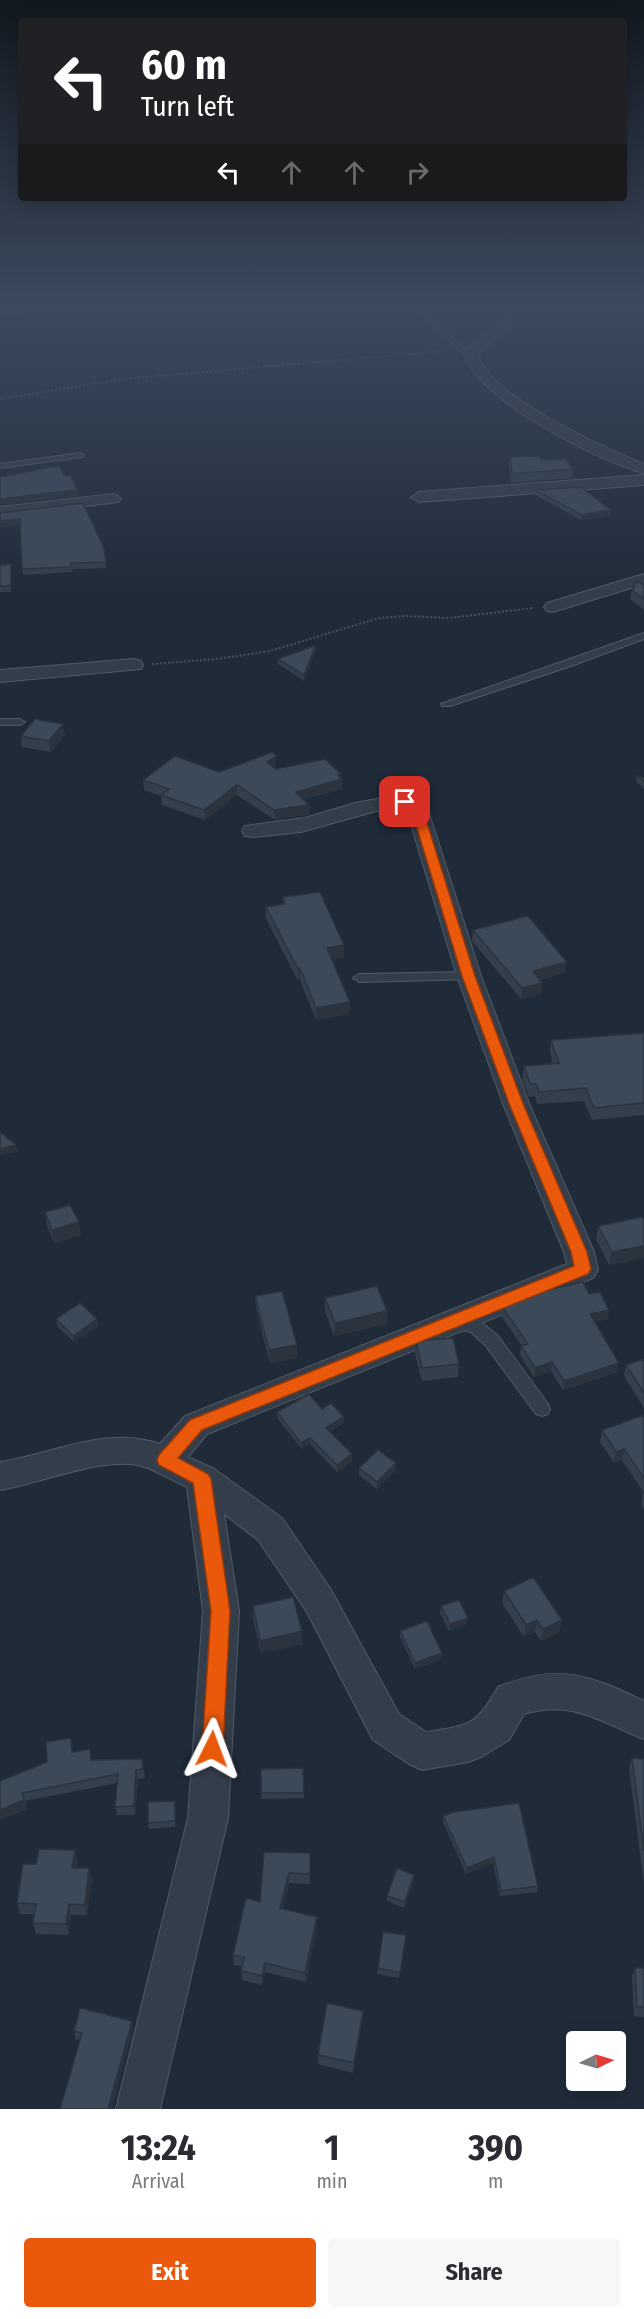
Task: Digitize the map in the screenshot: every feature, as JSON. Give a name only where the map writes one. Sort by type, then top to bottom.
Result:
[{"type":"street","points":[[513,400],[531,415],[579,443],[644,469]]},
{"type":"street","points":[[420,497],[644,480]]},
{"type":"street","points":[[0,512],[113,499]]},
{"type":"street","points":[[553,607],[644,579]]},
{"type":"street","points":[[0,676],[134,665]]},
{"type":"street","points":[[166,1460],[196,1425],[573,1275],[583,1269],[579,1252],[517,1106],[469,976],[416,807],[405,802],[386,801],[308,824],[253,831]]},
{"type":"street","points":[[0,1476],[21,1473],[91,1453],[133,1451],[166,1460],[202,1479],[270,1529],[319,1601],[386,1727],[422,1751],[468,1744],[496,1727],[511,1700],[537,1691],[569,1689],[633,1714],[644,1721]]},
{"type":"street","points":[[138,2109],[208,1818],[220,1611],[202,1479]]},
{"type":"lane","points":[[0,466],[80,455]]},
{"type":"lane","points":[[446,704],[644,636]]},
{"type":"lane","points":[[0,722],[20,722]]},
{"type":"lane","points":[[359,978],[469,976]]},
{"type":"lane","points":[[451,1322],[476,1328],[492,1341],[542,1409]]},
{"type":"path","points":[[134,665],[217,659],[270,651],[379,618],[406,616],[449,618],[553,607]]},
{"type":"building","points":[[539,456],[541,460],[566,459],[573,469],[512,474],[510,457]]},
{"type":"building","points":[[59,466],[65,476],[71,476],[77,490],[0,499],[0,477]]},
{"type":"building","points":[[581,487],[611,510],[582,515],[535,490]]},
{"type":"building","points":[[83,503],[104,548],[106,562],[70,563],[72,567],[22,569],[20,519],[0,521],[0,513]]},
{"type":"building","points":[[11,564],[11,586],[0,586],[0,565]]},
{"type":"building","points":[[637,581],[644,585],[644,599],[632,590]]},
{"type":"building","points":[[316,645],[304,675],[278,659]]},
{"type":"building","points":[[35,719],[63,724],[49,741],[21,736]]},
{"type":"building","points":[[273,752],[276,756],[267,762],[276,769],[325,759],[341,774],[338,775],[342,779],[296,792],[309,805],[274,810],[237,785],[204,810],[161,795],[169,789],[143,780],[175,756],[219,772]]},
{"type":"building","points":[[320,892],[344,945],[327,948],[350,1002],[316,1008],[300,968],[298,969],[266,907],[285,904],[283,897]]},
{"type":"building","points":[[528,916],[567,962],[533,971],[542,983],[522,988],[473,930]]},
{"type":"building","points":[[644,1033],[644,1103],[594,1108],[586,1088],[539,1092],[536,1084],[530,1084],[524,1066],[559,1063],[551,1040]]},
{"type":"building","points":[[0,1132],[16,1145],[0,1149]]},
{"type":"building","points":[[70,1205],[79,1222],[52,1230],[45,1212]]},
{"type":"building","points":[[642,1217],[644,1246],[612,1252],[598,1226]]},
{"type":"building","points":[[583,1282],[589,1294],[600,1292],[609,1310],[590,1314],[619,1363],[564,1381],[552,1362],[535,1368],[521,1346],[528,1344],[503,1308],[551,1289]]},
{"type":"building","points":[[377,1286],[387,1311],[335,1323],[325,1298]]},
{"type":"building","points":[[282,1291],[297,1345],[269,1350],[255,1296]]},
{"type":"building","points":[[80,1303],[97,1319],[73,1336],[56,1319]]},
{"type":"building","points":[[453,1338],[459,1364],[422,1368],[416,1341]]},
{"type":"building","points":[[644,1359],[644,1393],[626,1365]]},
{"type":"building","points":[[309,1394],[322,1409],[331,1403],[344,1417],[326,1428],[352,1454],[337,1465],[310,1438],[301,1443],[277,1412]]},
{"type":"building","points":[[644,1415],[644,1478],[624,1449],[616,1452],[602,1430]]},
{"type":"building","points":[[378,1450],[396,1463],[377,1482],[359,1468]]},
{"type":"building","points":[[533,1577],[562,1620],[543,1629],[537,1620],[526,1625],[504,1591]]},
{"type":"building","points":[[293,1597],[302,1631],[260,1641],[253,1606]]},
{"type":"building","points":[[459,1600],[468,1618],[450,1624],[441,1606]]},
{"type":"building","points":[[427,1621],[442,1653],[415,1663],[400,1631]]},
{"type":"building","points":[[71,1738],[72,1752],[90,1749],[91,1760],[142,1759],[143,1769],[136,1770],[134,1806],[115,1807],[118,1774],[22,1793],[24,1800],[0,1810],[0,1781],[47,1762],[46,1742]]},
{"type":"building","points":[[632,1758],[644,1759],[644,1851]]},
{"type":"building","points":[[303,1768],[304,1793],[261,1793],[261,1769]]},
{"type":"building","points":[[175,1801],[175,1821],[148,1823],[148,1802]]},
{"type":"building","points":[[519,1803],[538,1886],[501,1891],[494,1857],[467,1868],[443,1816],[454,1812]]},
{"type":"building","points":[[39,1849],[75,1850],[72,1868],[89,1868],[85,1905],[69,1904],[66,1924],[33,1923],[36,1904],[17,1903],[23,1864],[36,1864]]},
{"type":"building","points":[[264,1852],[310,1853],[310,1874],[289,1873],[280,1908],[317,1917],[305,1973],[265,1963],[262,1976],[241,1971],[244,1957],[233,1955],[246,1898],[260,1902]]},
{"type":"building","points":[[397,1868],[414,1875],[405,1902],[387,1896]]},
{"type":"building","points":[[383,1932],[406,1935],[400,1973],[378,1968]]},
{"type":"building","points":[[635,1968],[644,1968],[644,2007],[637,2007]]},
{"type":"building","points":[[327,2003],[363,2011],[354,2063],[318,2055]]},
{"type":"building","points":[[80,2008],[132,2021],[108,2109],[60,2109],[82,2033],[74,2031]]},
{"type":"route","points":[[212,1749],[220,1611],[202,1479],[166,1460],[196,1425],[573,1275],[583,1269],[579,1252],[517,1106],[469,976],[416,807],[405,802]]}]
